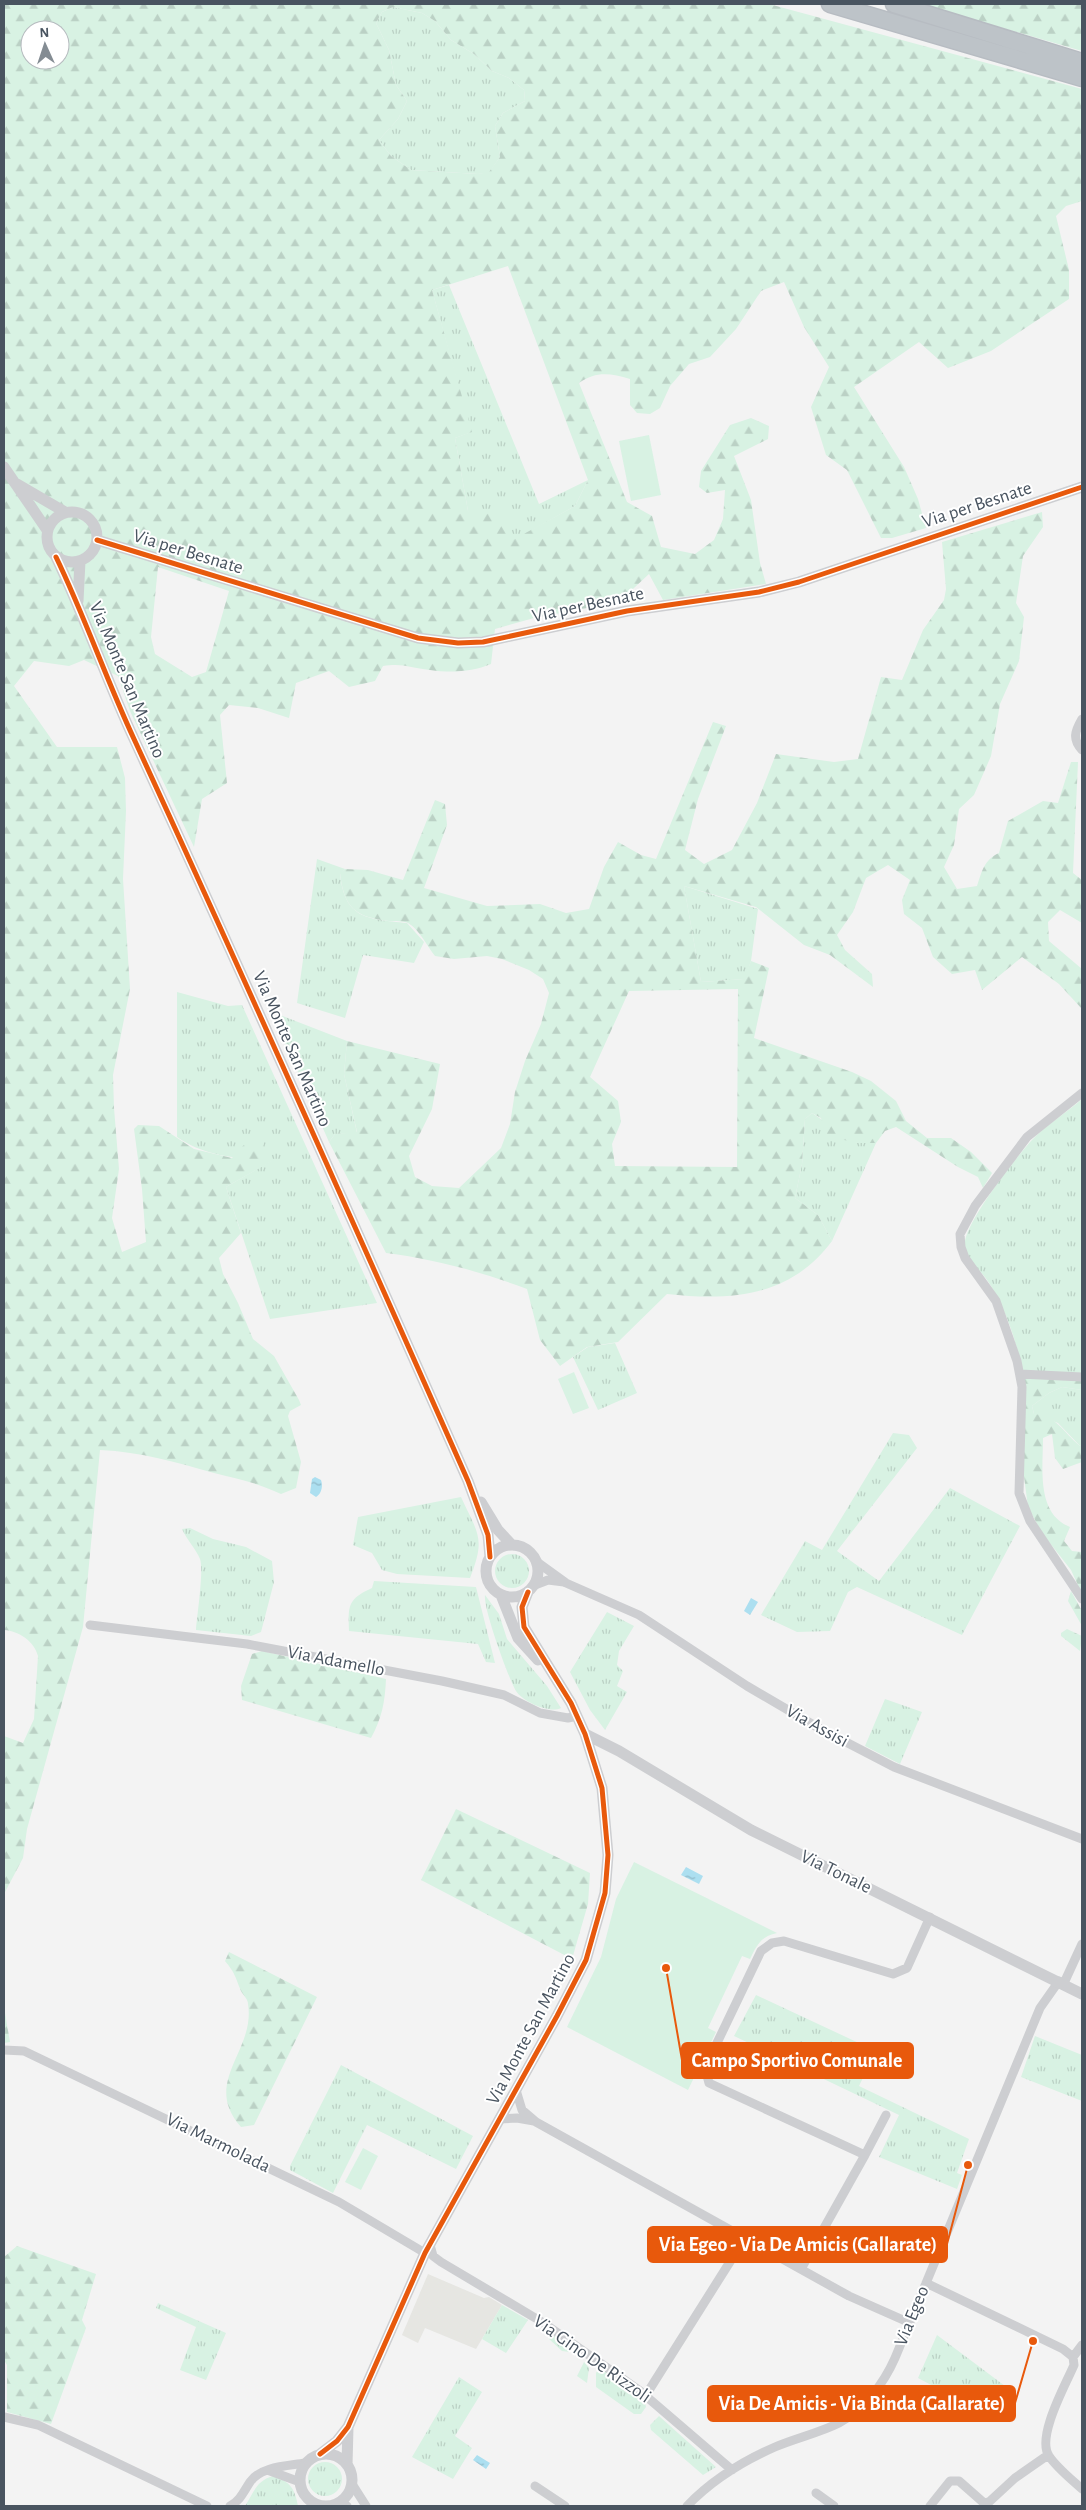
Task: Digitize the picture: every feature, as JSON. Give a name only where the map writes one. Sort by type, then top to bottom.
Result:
[{"type":"highway","points":[[830,4],[1082,78]]},
{"type":"highway","points":[[894,4],[1082,62]]},
{"type":"street","name":"Via Monte San Martino","points":[[4,467],[47,530],[48,545],[78,602],[123,715],[254,999],[468,1481],[488,1535],[490,1557],[486,1571],[487,1579],[491,1586],[501,1595],[518,1638],[554,1678]]},
{"type":"street","name":"Via Monte San Martino","points":[[15,482],[65,512],[73,511],[89,518],[94,524],[97,540]]},
{"type":"street","name":"Via per Besnate","points":[[97,540],[418,638],[458,643],[483,642],[627,611],[759,592],[799,582],[1082,487]]},
{"type":"street","points":[[47,530],[54,518],[65,512]]},
{"type":"street","points":[[56,557],[72,563],[80,561],[94,549],[97,540]]},
{"type":"street","name":"Via Monte San Martino","points":[[78,602],[80,561]]},
{"type":"street","points":[[1082,719],[1076,730],[1075,740],[1082,750]]},
{"type":"street","points":[[1082,1093],[1027,1137],[971,1212],[960,1234],[961,1247],[965,1258],[996,1302],[1020,1374],[1022,1387],[1019,1493],[1030,1521],[1082,1599]]},
{"type":"street","points":[[1020,1374],[1082,1377]]},
{"type":"street","name":"Via Monte San Martino","points":[[320,2454],[337,2440],[348,2427],[425,2254],[586,1960],[602,1909],[605,1892],[608,1841],[602,1788],[594,1760],[577,1716],[524,1627],[522,1607],[538,1573],[537,1562],[528,1550],[512,1545],[498,1530],[468,1481]]},
{"type":"street","points":[[490,1557],[500,1548],[512,1545]]},
{"type":"street","name":"Via Assisi","points":[[537,1562],[566,1583],[639,1615],[747,1686],[817,1727],[894,1767],[1082,1840]]},
{"type":"street","name":"Via Assisi","points":[[531,1589],[548,1580],[566,1583]]},
{"type":"street","points":[[501,1595],[515,1597],[531,1589]]},
{"type":"street","name":"Via Adamello","points":[[90,1625],[247,1644],[442,1681],[504,1695],[540,1713],[568,1718],[577,1716]]},
{"type":"street","name":"Via Tonale","points":[[585,1734],[619,1751],[751,1830],[930,1917],[1082,1994]]},
{"type":"street","points":[[594,1760],[600,1755],[619,1751]]},
{"type":"street","points":[[865,2155],[709,2083],[705,2068],[761,1951],[772,1943],[784,1941],[893,1974],[907,1968],[930,1917]]},
{"type":"street","points":[[1061,1982],[1082,1944]]},
{"type":"street","name":"Via Egeo","points":[[687,2506],[713,2482],[772,2448],[841,2422],[880,2386],[889,2372],[1040,2008],[1061,1982]]},
{"type":"street","name":"Via Marmolada","points":[[4,2050],[24,2051],[236,2151],[339,2202],[425,2254]]},
{"type":"street","points":[[516,2090],[522,2110],[536,2122],[850,2296],[910,2322]]},
{"type":"street","points":[[801,2269],[886,2116]]},
{"type":"street","points":[[499,2119],[517,2118],[536,2122]]},
{"type":"street","points":[[646,2395],[745,2238]]},
{"type":"street","points":[[425,2254],[441,2262]]},
{"type":"street","name":"Via Gino De Rizzoli","points":[[425,2254],[433,2256],[542,2322],[646,2395],[732,2470]]},
{"type":"street","points":[[926,2283],[1063,2349],[1073,2357]]},
{"type":"street","points":[[1082,2345],[1073,2357],[1074,2365],[1048,2424],[1045,2443],[1048,2456],[1082,2489]]},
{"type":"street","points":[[4,2417],[38,2425],[207,2506]]},
{"type":"street","name":"Via Monte San Martino","points":[[348,2427],[348,2465]]},
{"type":"street","points":[[230,2506],[239,2500],[250,2481],[261,2472],[305,2463],[320,2454],[335,2456],[348,2465],[352,2484],[366,2506]]},
{"type":"street","points":[[930,2506],[950,2481],[954,2480],[959,2481],[984,2503],[989,2502],[1015,2478],[1048,2456]]},
{"type":"street","points":[[305,2463],[300,2476],[300,2482],[307,2502],[334,2505],[344,2499],[352,2484]]},
{"type":"street","points":[[267,2470],[300,2482]]},
{"type":"street","points":[[536,2486],[565,2506]]},
{"type":"street","points":[[816,2494],[834,2506]]},
{"type":"shaded area","points":[[428,2274],[484,2298],[489,2297],[502,2305],[476,2349],[425,2328],[418,2343],[402,2335]]},
{"type":"green space","points":[[4,4],[769,4],[1082,89],[1082,201],[1066,206],[1056,216],[1069,270],[1069,299],[991,351],[948,368],[919,342],[854,387],[904,467],[918,499],[926,528],[892,538],[881,538],[847,470],[826,455],[811,407],[829,367],[804,327],[784,282],[761,291],[736,329],[710,357],[689,364],[670,386],[660,408],[650,414],[637,413],[630,405],[630,379],[603,374],[591,376],[579,383],[627,502],[652,516],[661,547],[695,554],[714,540],[723,519],[725,490],[707,493],[699,487],[701,471],[730,425],[751,418],[769,426],[768,439],[734,456],[751,500],[760,563],[766,584],[663,600],[649,574],[619,602],[534,618],[495,629],[491,664],[484,667],[454,672],[402,665],[383,666],[375,681],[349,687],[329,671],[296,683],[289,718],[258,708],[229,705],[220,715],[227,783],[202,799],[194,847],[130,711],[118,676],[84,660],[69,666],[34,661],[14,686],[57,747],[117,747],[125,778],[126,811],[123,879],[130,989],[113,1075],[119,1169],[112,1218],[122,1252],[146,1242],[142,1189],[134,1129],[138,1125],[159,1126],[194,1149],[232,1158],[251,1137],[262,1141],[272,1161],[226,1187],[241,1233],[219,1258],[223,1274],[253,1339],[274,1356],[299,1400],[301,1405],[290,1411],[288,1416],[301,1462],[296,1488],[281,1494],[248,1482],[172,1461],[144,1455],[100,1450],[83,1627],[27,1829],[23,1858],[4,1894],[4,1736],[23,1743],[34,1719],[38,1656],[29,1641],[10,1631],[4,1630]],"holes":[[[393,7],[422,13],[435,21],[451,40],[474,54],[492,71],[509,78],[524,90],[525,101],[503,113],[495,126],[500,157],[489,172],[478,174],[411,170],[391,156],[379,140],[398,119],[407,101],[396,85],[389,50],[376,23],[382,12]],[[508,266],[588,480],[575,506],[509,542],[506,515],[468,511],[455,438],[472,432],[432,290]],[[158,567],[229,591],[206,672],[192,677],[155,654],[151,637]]]},
{"type":"green space","points":[[920,4],[1082,4],[1082,51]]},
{"type":"green space","points":[[393,7],[422,13],[435,21],[451,40],[474,54],[492,71],[509,78],[524,90],[525,101],[503,113],[495,126],[500,157],[489,173],[411,170],[391,156],[379,140],[398,119],[407,101],[396,85],[389,50],[376,23],[382,12]]},
{"type":"green space","points":[[449,285],[539,504],[588,480],[575,506],[509,543],[468,511],[455,438],[471,432],[432,290]]},
{"type":"green space","points":[[649,435],[661,495],[631,501],[619,441]]},
{"type":"green space","points":[[1042,512],[1043,527],[1023,556],[1016,603],[1024,617],[1019,661],[1000,704],[991,756],[974,795],[959,809],[954,845],[944,867],[957,889],[977,886],[987,863],[999,853],[1008,821],[1043,801],[1058,803],[1071,762],[1078,762],[1073,873],[1082,880],[1082,923],[1060,910],[1048,922],[1049,941],[1082,969],[1082,1009],[1059,984],[1022,957],[982,990],[975,970],[952,974],[933,957],[922,928],[904,914],[902,900],[910,880],[888,865],[866,878],[853,912],[837,935],[845,950],[872,974],[873,987],[830,955],[804,945],[756,907],[684,886],[701,982],[744,979],[751,961],[769,968],[754,1038],[852,1072],[871,1081],[896,1101],[906,1121],[927,1138],[951,1138],[971,1152],[992,1173],[983,1188],[978,1177],[958,1167],[896,1127],[885,1131],[876,1143],[857,1143],[827,1136],[821,1118],[812,1113],[805,1119],[802,1164],[795,1198],[818,1215],[832,1241],[816,1260],[798,1274],[758,1291],[714,1297],[667,1294],[618,1342],[587,1347],[560,1366],[540,1340],[527,1289],[458,1267],[386,1253],[329,1142],[335,1134],[357,1132],[344,1074],[347,1041],[440,1064],[432,1109],[409,1156],[415,1177],[432,1186],[459,1188],[501,1148],[510,1124],[515,1092],[525,1061],[541,1024],[549,993],[543,979],[529,970],[502,959],[487,956],[454,959],[435,956],[419,933],[408,923],[368,917],[353,909],[345,895],[340,873],[345,869],[368,870],[403,880],[435,800],[445,804],[447,825],[424,888],[487,906],[540,904],[566,913],[589,909],[604,867],[618,842],[641,855],[656,859],[713,722],[726,726],[698,799],[685,850],[704,864],[732,850],[757,803],[776,754],[834,762],[858,759],[881,677],[902,680],[923,630],[944,600],[946,589],[942,542]],"holes":[[[738,989],[737,1167],[615,1166],[612,1144],[621,1122],[618,1101],[590,1077],[629,991]]]},
{"type":"green space","points":[[317,859],[345,869],[340,874],[343,889],[347,900],[360,914],[380,920],[407,923],[424,942],[414,963],[363,955],[345,1018],[297,1003]]},
{"type":"green space","points":[[684,886],[758,909],[751,961],[745,979],[701,982]]},
{"type":"green space","points":[[177,992],[228,1006],[242,1005],[377,1303],[270,1319],[226,1187],[271,1161],[211,1153],[188,1144],[177,1137]]},
{"type":"green space","points":[[280,1015],[347,1041],[344,1074],[357,1133],[335,1134],[329,1142],[274,1018]]},
{"type":"green space","points":[[1082,1099],[1082,1373],[1022,1371],[1014,1338],[1006,1316],[991,1286],[967,1254],[965,1248],[966,1239],[971,1225],[991,1193],[1025,1148],[1043,1129]]},
{"type":"green space","points":[[812,1113],[857,1143],[876,1143],[832,1241],[818,1215],[795,1198],[802,1164],[805,1119]]},
{"type":"green space","points":[[615,1343],[637,1393],[598,1410],[573,1357],[588,1347]]},
{"type":"green space","points":[[574,1372],[589,1408],[573,1414],[558,1379]]},
{"type":"green space","points":[[1028,1377],[1082,1380],[1082,1390],[1062,1387],[1049,1393],[1032,1406],[1034,1414],[1042,1415],[1054,1421],[1074,1441],[1080,1446],[1082,1445],[1082,1462],[1063,1469],[1055,1458],[1052,1434],[1043,1438],[1043,1476],[1047,1501],[1051,1512],[1070,1527],[1064,1541],[1072,1551],[1082,1552],[1082,1594],[1071,1570],[1042,1533],[1028,1507],[1023,1469],[1023,1379]]},
{"type":"green space","points":[[1062,1387],[1082,1390],[1082,1445],[1080,1446],[1058,1423],[1034,1414],[1032,1406],[1049,1393]]},
{"type":"green space","points":[[893,1433],[909,1435],[917,1448],[837,1551],[879,1581],[950,1488],[1020,1526],[962,1635],[857,1587],[848,1592],[830,1631],[797,1632],[761,1615],[805,1541],[822,1550]]},
{"type":"green space","points":[[461,1497],[476,1528],[479,1545],[470,1578],[397,1574],[382,1570],[372,1553],[353,1545],[358,1517]]},
{"type":"green space","points":[[190,1528],[213,1539],[246,1547],[272,1561],[274,1582],[261,1632],[251,1636],[196,1630],[201,1565],[198,1555],[182,1529]]},
{"type":"green space","points":[[512,1554],[519,1555],[524,1559],[528,1564],[528,1578],[524,1583],[519,1587],[512,1588],[505,1587],[500,1583],[496,1578],[495,1571],[496,1564],[500,1559],[505,1555]]},
{"type":"green space","points":[[374,1581],[476,1587],[495,1663],[486,1662],[478,1644],[349,1631],[351,1604],[358,1596],[372,1588]]},
{"type":"green space","points":[[1071,1591],[1082,1611],[1082,1626],[1068,1601]]},
{"type":"green space","points":[[485,1595],[499,1614],[507,1639],[547,1686],[561,1708],[543,1708],[524,1699],[516,1691],[502,1658],[488,1614]]},
{"type":"green space","points":[[607,1612],[634,1626],[619,1651],[617,1665],[623,1671],[617,1686],[627,1692],[605,1730],[590,1710],[570,1672]]},
{"type":"green space","points":[[1067,1629],[1082,1636],[1080,1651],[1061,1636],[1061,1633]]},
{"type":"green space","points":[[262,1651],[386,1679],[382,1710],[371,1738],[242,1700],[241,1686],[252,1654]]},
{"type":"green space","points":[[885,1699],[922,1712],[900,1764],[865,1746]]},
{"type":"green space","points":[[456,1809],[590,1873],[588,1904],[572,1959],[421,1880]]},
{"type":"green space","points":[[634,1862],[777,1933],[763,1939],[750,1959],[742,1956],[708,2028],[716,2032],[688,2090],[567,2027],[601,1957],[616,1899]]},
{"type":"green space","points":[[229,1952],[317,1997],[254,2125],[241,2127],[230,2111],[226,2095],[228,2081],[245,2037],[248,2021],[248,2004],[233,1972],[225,1961]]},
{"type":"green space","points":[[756,1995],[876,2051],[859,2086],[969,2139],[957,2173],[962,2175],[957,2189],[879,2157],[899,2115],[734,2036]]},
{"type":"green space","points":[[4,2007],[10,2042],[4,2043]]},
{"type":"green space","points":[[1035,2036],[1082,2055],[1082,2101],[1021,2077]]},
{"type":"green space","points":[[341,2065],[473,2136],[456,2169],[367,2125],[333,2193],[290,2170],[290,2166]]},
{"type":"green space","points":[[363,2148],[378,2156],[361,2190],[345,2182]]},
{"type":"green space","points":[[17,2246],[96,2274],[82,2320],[86,2328],[51,2424],[7,2412],[7,2365],[4,2360],[4,2257]]},
{"type":"green space","points":[[158,2303],[226,2333],[206,2380],[180,2370],[196,2327],[156,2308]]},
{"type":"green space","points":[[502,2305],[528,2320],[506,2353],[482,2339]]},
{"type":"green space","points":[[553,2334],[571,2347],[570,2352],[562,2351],[549,2339]]},
{"type":"green space","points":[[937,2335],[1017,2395],[999,2421],[918,2378]]},
{"type":"green space","points":[[584,2362],[589,2368],[587,2383],[577,2376]]},
{"type":"green space","points":[[600,2367],[645,2403],[646,2407],[641,2414],[634,2414],[596,2387],[596,2373]]},
{"type":"green space","points":[[459,2377],[482,2392],[455,2436],[472,2448],[453,2479],[412,2457]]},
{"type":"green space","points":[[659,2416],[716,2467],[703,2475],[651,2430],[650,2425]]},
{"type":"green space","points":[[325,2462],[332,2463],[337,2467],[341,2472],[341,2486],[337,2491],[332,2495],[325,2496],[318,2495],[313,2491],[309,2486],[308,2479],[309,2472],[313,2467],[318,2463]]},
{"type":"green space","points":[[273,2476],[284,2480],[291,2486],[298,2506],[245,2506],[259,2484]]},
{"type":"water","points":[[315,1477],[321,1480],[322,1484],[321,1492],[316,1497],[310,1493],[312,1479]]},
{"type":"water","points":[[751,1598],[758,1602],[750,1615],[744,1611]]},
{"type":"water","points":[[686,1867],[703,1876],[699,1884],[681,1875]]},
{"type":"water","points":[[477,2455],[490,2463],[486,2469],[473,2460]]},
{"type":"cycle path","points":[[97,540],[418,638],[458,643],[483,642],[627,611],[759,592],[799,582],[1082,487]]},
{"type":"cycle path","points":[[56,557],[124,716],[261,1017],[468,1481],[488,1535],[490,1557]]},
{"type":"cycle path","points":[[320,2454],[337,2441],[348,2427],[425,2253],[557,2016],[586,1960],[605,1893],[608,1855],[602,1788],[585,1734],[571,1703],[524,1627],[522,1607],[528,1592]]},
{"type":"place","name":"Campo Sportivo Comunale","points":[[666,1968]]},
{"type":"place","name":"Via Egeo - Via De Amicis (Gallarate)","points":[[968,2165]]},
{"type":"place","name":"Via De Amicis - Via Binda (Gallarate)","points":[[1033,2341]]}]
